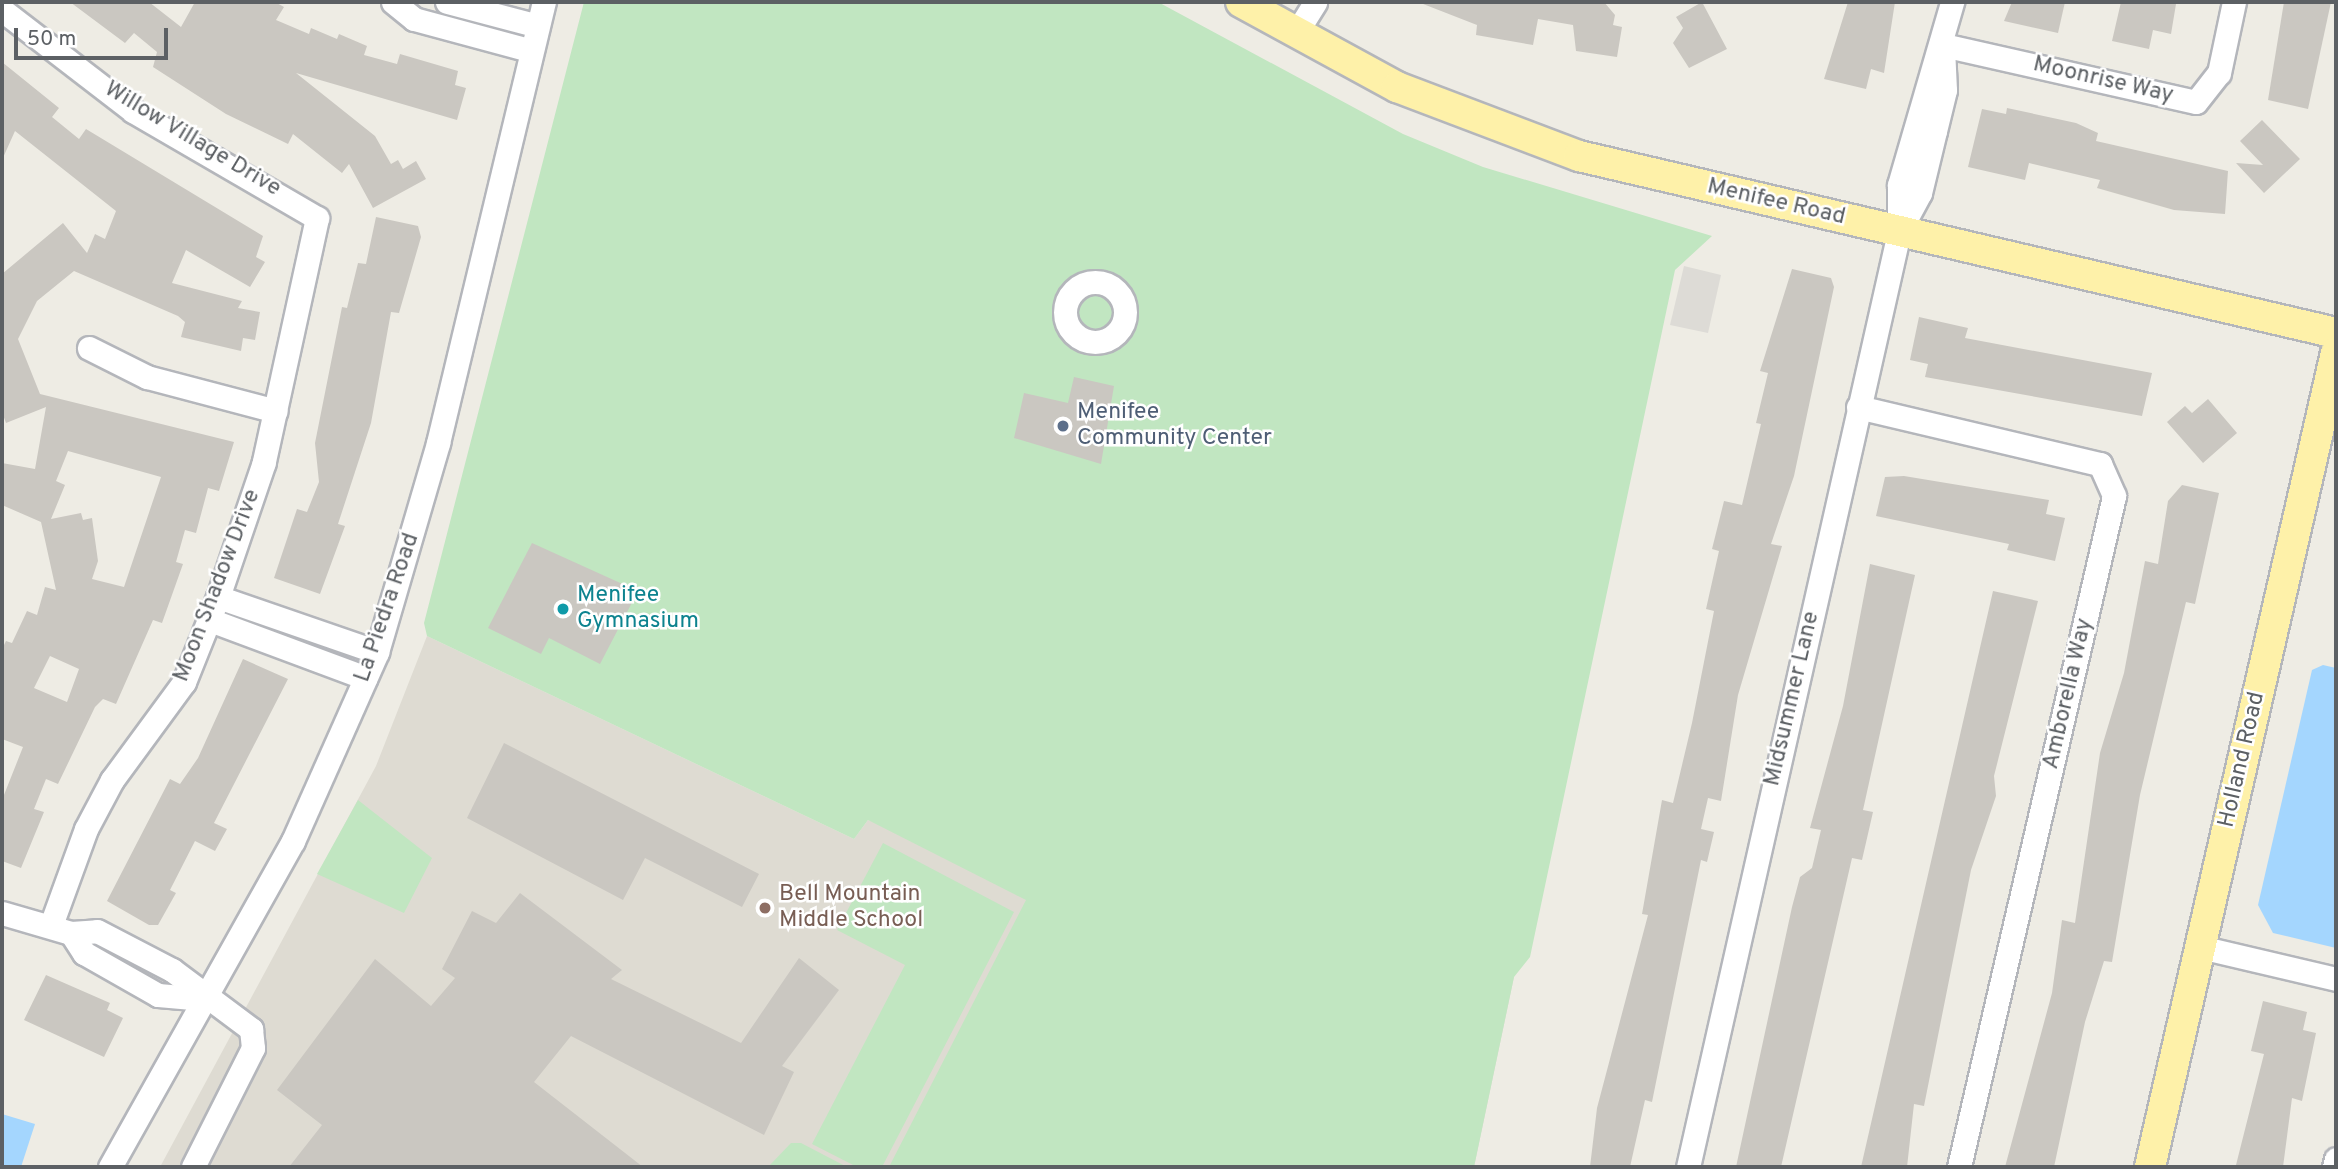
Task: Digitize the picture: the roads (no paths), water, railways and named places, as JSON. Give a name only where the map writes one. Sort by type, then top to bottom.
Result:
[{"type":"main road","name":"Menifee Road","points":[[1241,2],[1397,87],[1579,156],[2336,332]]},
{"type":"main road","name":"Holland Road","points":[[2150,1167],[2336,353]]},
{"type":"street","points":[[393,2],[414,19],[529,50]]},
{"type":"street","points":[[447,2],[534,26]]},
{"type":"street","name":"La Piedra Road","points":[[110,1167],[293,841],[377,652],[438,443],[534,26],[544,2]]},
{"type":"street","points":[[1296,33],[1315,2]]},
{"type":"street","name":"Midsummer Lane","points":[[1688,1167],[1899,232],[1920,193],[1945,90],[1943,45],[1952,2]]},
{"type":"street","name":"Moonrise Way","points":[[1943,45],[2196,103],[2219,73],[2234,2]]},
{"type":"street","name":"Willow Village Drive","points":[[2,10],[133,111],[317,218]]},
{"type":"street","name":"Moon Shadow Drive","points":[[61,929],[86,829],[112,780],[184,682],[210,620],[276,411],[317,218]]},
{"type":"street","points":[[89,348],[147,377],[276,411]]},
{"type":"street","name":"Amborella Way","points":[[1858,407],[2100,464],[2114,496],[1959,1167]]},
{"type":"street","points":[[218,597],[377,652]]},
{"type":"street","points":[[210,620],[366,678]]},
{"type":"street","points":[[2,914],[61,929],[97,931],[172,970],[204,999],[251,1029],[253,1048],[193,1167]]},
{"type":"street","points":[[2200,947],[2336,979]]},
{"type":"street","points":[[2334,1167],[2336,1159]]},
{"type":"water","points":[[2323,665],[2336,668],[2336,948],[2273,933],[2258,905],[2312,670]]},
{"type":"water","points":[[2,1114],[35,1124],[21,1167],[2,1167]]},
{"type":"place","name":"Menifee Community Center","points":[[1063,426]]},
{"type":"place","name":"Menifee Gymnasium","points":[[563,609]]},
{"type":"place","name":"Bell Mountain Middle School","points":[[765,908]]}]
